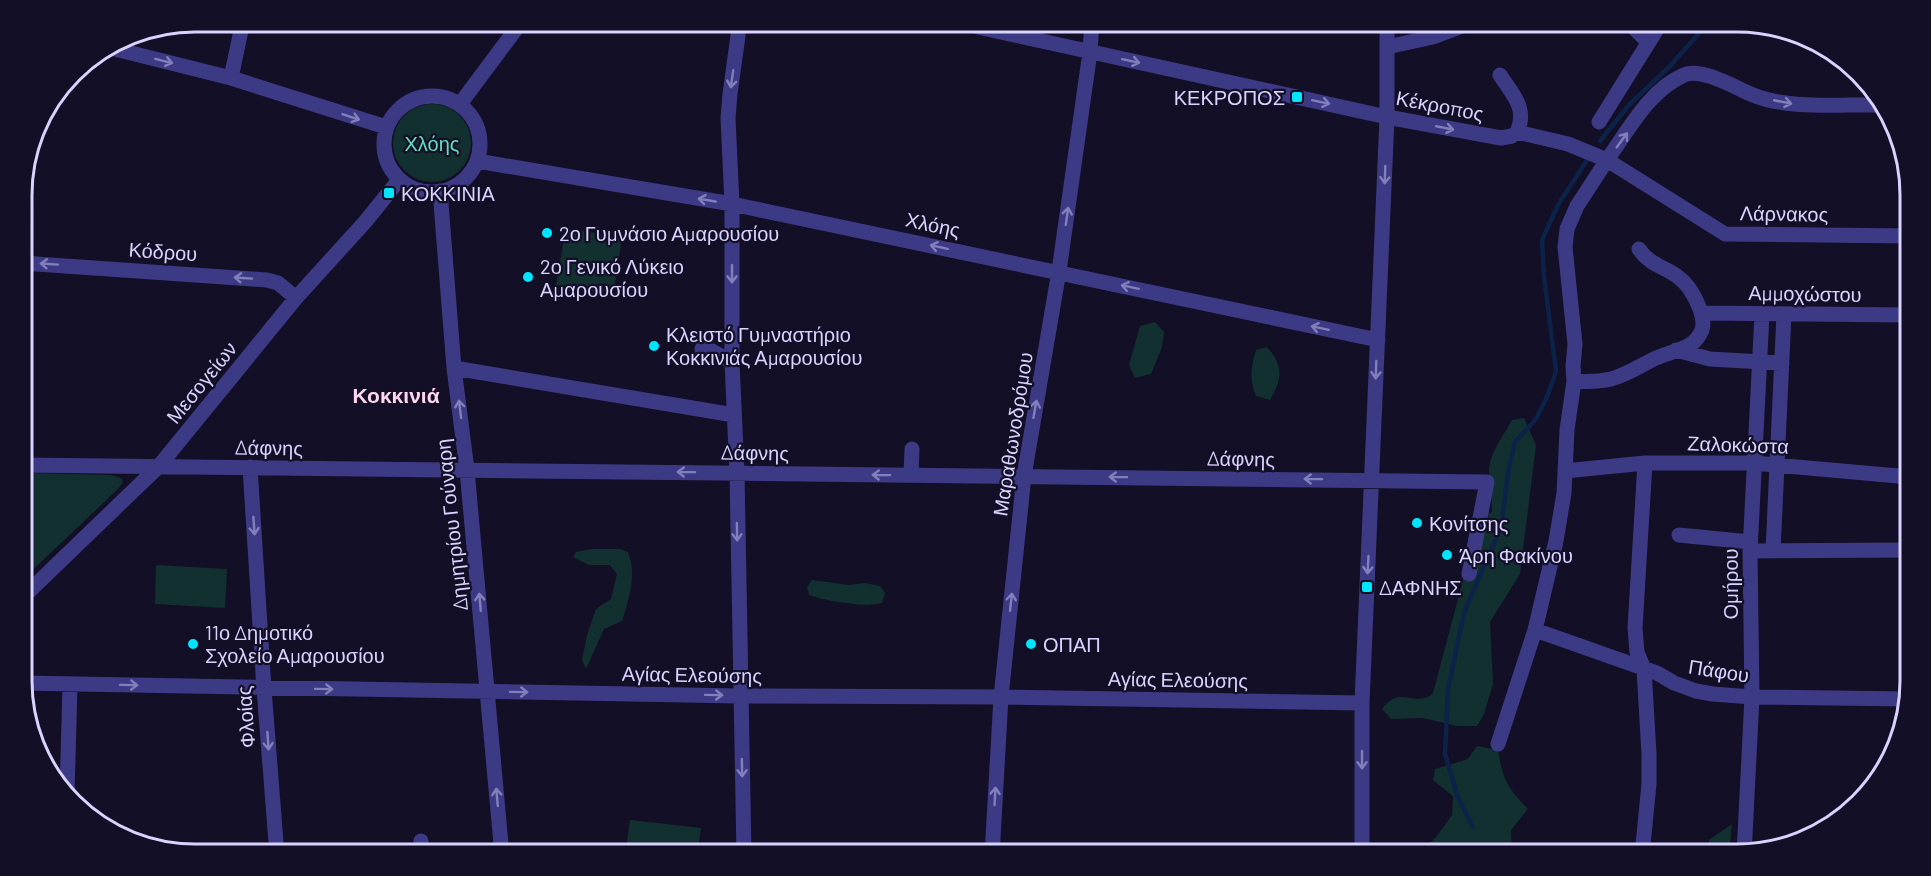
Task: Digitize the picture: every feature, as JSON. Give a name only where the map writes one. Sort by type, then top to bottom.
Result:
[{"type":"street","points":[[231,78],[241,32]]},
{"type":"street","points":[[460,104],[514,32]]},
{"type":"street","points":[[738,32],[728,118],[732,204],[732,362],[744,844]]},
{"type":"street","name":"Κέκροπος","points":[[1000,32],[1387,117],[1501,138],[1512,136],[1517,132],[1568,144],[1607,160]]},
{"type":"street","name":"Μαραθωνοδρόμου","points":[[993,844],[1001,697],[1024,476],[1059,272],[1091,32]]},
{"type":"street","points":[[1362,844],[1362,703],[1387,117],[1387,32]]},
{"type":"street","points":[[1387,46],[1433,37],[1446,32]]},
{"type":"street","points":[[1638,32],[1648,42]]},
{"type":"street","points":[[1599,122],[1655,32]]},
{"type":"street","points":[[119,50],[231,78],[386,127]]},
{"type":"street","points":[[1498,744],[1535,630],[1556,541],[1574,381],[1574,333],[1565,247],[1567,229],[1577,206],[1653,97],[1686,74],[1699,74],[1742,88],[1753,95],[1793,104],[1873,105]]},
{"type":"street","points":[[1500,75],[1522,111],[1522,121],[1517,132]]},
{"type":"street","points":[[439,96],[460,104],[471,116],[478,130],[480,146],[477,161],[471,172],[452,188],[440,191],[418,190],[399,180],[390,169],[383,141],[386,127],[393,114],[404,104],[417,97],[439,96]]},
{"type":"street","name":"Λάρνακος","points":[[1607,160],[1725,234],[1900,236]]},
{"type":"street","name":"Χλόης","points":[[477,161],[732,204],[1377,340]]},
{"type":"street","name":"Μεσογείων","points":[[32,588],[159,466],[296,298],[365,222],[399,180]]},
{"type":"street","name":"Δημητρίου Γούναρη","points":[[440,191],[454,368],[468,470],[501,844]]},
{"type":"street","points":[[1574,381],[1594,382],[1612,378],[1691,344],[1702,331],[1701,313],[1690,289],[1681,278],[1648,259],[1640,249]]},
{"type":"street","name":"Κόδρου","points":[[32,264],[267,280],[278,283],[296,298]]},
{"type":"street","name":"Αμμοχώστου","points":[[1701,313],[1900,315]]},
{"type":"street","name":"Ομήρου","points":[[1745,844],[1752,697],[1750,547],[1762,314]]},
{"type":"street","points":[[1773,550],[1784,314]]},
{"type":"street","points":[[702,349],[712,351],[732,362]]},
{"type":"street","points":[[1676,351],[1710,359],[1782,363]]},
{"type":"street","points":[[454,368],[734,415]]},
{"type":"street","points":[[911,475],[912,449]]},
{"type":"street","points":[[1643,844],[1649,784],[1644,669],[1637,652],[1635,628],[1645,463]]},
{"type":"street","name":"Ζαλοκώστα","points":[[1565,471],[1645,463],[1754,464],[1900,476]]},
{"type":"street","name":"Δάφνης","points":[[32,465],[1487,482],[1469,574]]},
{"type":"street","name":"Φλοίας","points":[[250,467],[276,844]]},
{"type":"street","points":[[1679,535],[1773,550],[1900,550]]},
{"type":"street","name":"Πάφου","points":[[1535,630],[1644,669],[1696,691],[1752,697],[1898,699]]},
{"type":"street","name":"Αγίας Ελεούσης","points":[[32,683],[264,689],[1362,703]]},
{"type":"street","points":[[67,784],[70,684]]},
{"type":"green space","name":"Χλόης","points":[[432,104],[447,107],[460,115],[468,128],[471,143],[468,158],[460,171],[447,179],[432,182],[417,179],[404,171],[396,158],[393,143],[396,128],[404,115],[417,107]]},
{"type":"green space","points":[[566,228],[622,238],[613,295],[556,285]]},
{"type":"green space","points":[[1155,322],[1164,332],[1162,347],[1151,374],[1135,378],[1129,365],[1140,326]]},
{"type":"green space","points":[[1267,347],[1279,367],[1279,379],[1270,400],[1256,396],[1252,379],[1256,350]]},
{"type":"green space","points":[[1524,418],[1536,445],[1520,574],[1490,622],[1493,684],[1484,714],[1477,726],[1457,726],[1423,718],[1391,719],[1382,709],[1393,699],[1398,697],[1425,698],[1433,693],[1472,546],[1469,528],[1492,512],[1489,473],[1491,459],[1512,420]]},
{"type":"green space","points":[[32,473],[111,475],[121,478],[123,482],[32,571]]},
{"type":"green space","points":[[592,549],[620,549],[628,552],[632,578],[622,621],[604,629],[586,669],[582,660],[587,635],[596,609],[611,599],[617,574],[610,565],[589,565],[573,557],[576,552]]},
{"type":"green space","points":[[156,565],[227,569],[225,608],[155,604]]},
{"type":"green space","points":[[812,580],[848,585],[865,583],[880,586],[885,593],[882,603],[856,604],[835,601],[809,595],[807,587]]},
{"type":"green space","points":[[1477,746],[1498,750],[1507,782],[1528,809],[1511,830],[1512,844],[1429,844],[1452,815],[1453,796],[1433,780],[1435,769],[1468,759]]},
{"type":"green space","points":[[630,820],[701,828],[699,844],[627,844]]},
{"type":"green space","points":[[1732,824],[1730,844],[1708,844],[1709,840]]},
{"type":"waterway","points":[[1600,141],[1629,105],[1669,67],[1700,32]]},
{"type":"waterway","points":[[1473,827],[1458,797],[1445,754],[1448,689],[1464,613],[1501,527],[1509,467],[1515,442],[1536,419],[1556,371],[1544,276],[1542,240],[1558,205],[1587,160]]},
{"type":"place","name":"ΚΕΚΡΟΠΟΣ","points":[[1297,97]]},
{"type":"place","name":"ΚΟΚΚΙΝΙΑ","points":[[389,193]]},
{"type":"place","name":"2ο Γυμνάσιο Αμαρουσίου","points":[[547,233]]},
{"type":"place","name":"2ο Γενικό Λύκειο Αμαρουσίου","points":[[528,277]]},
{"type":"place","name":"Κλειστό Γυμναστήριο Κοκκινιάς Αμαρουσίου","points":[[654,346]]},
{"type":"place","name":"Κονίτσης","points":[[1417,523]]},
{"type":"place","name":"Άρη Φακίνου","points":[[1447,555]]},
{"type":"place","name":"ΔΑΦΝΗΣ","points":[[1367,587]]},
{"type":"place","name":"11ο Δημοτικό Σχολείο Αμαρουσίου","points":[[193,644]]},
{"type":"place","name":"ΟΠΑΠ","points":[[1031,644]]},
{"type":"district","name":"Κοκκινιά","points":[[396,394]]}]
